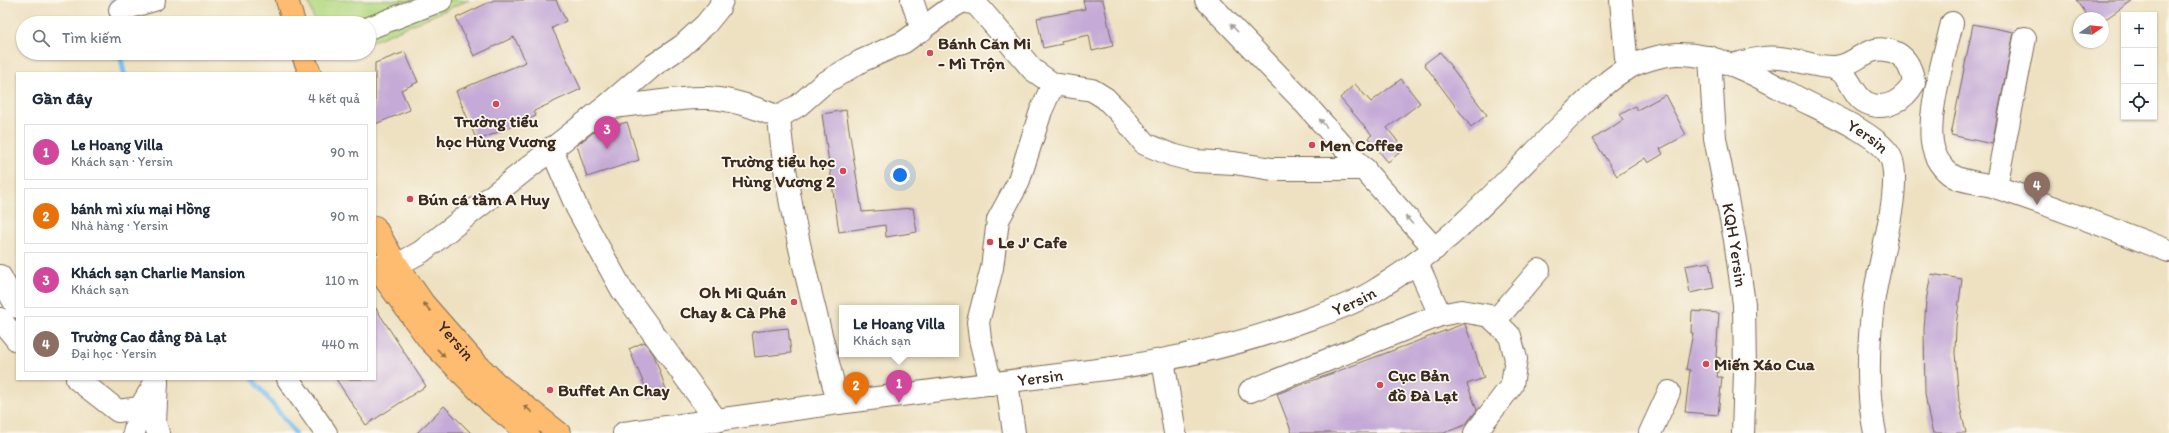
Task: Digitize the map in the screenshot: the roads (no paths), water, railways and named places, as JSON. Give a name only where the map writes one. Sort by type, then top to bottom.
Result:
[{"type":"main road","points":[[287,0],[292,16]]},
{"type":"main road","name":"Yersin","points":[[376,229],[397,266],[424,304],[473,360],[497,384],[559,433]]},
{"type":"main road","name":"Yersin","points":[[376,267],[429,340],[492,404],[522,428]]},
{"type":"street","points":[[120,10],[154,0]]},
{"type":"street","points":[[376,25],[441,0]]},
{"type":"street","points":[[376,266],[397,266],[421,252],[551,148],[604,108],[654,65],[687,41],[706,24],[719,8],[722,0]]},
{"type":"street","points":[[912,0],[922,30]]},
{"type":"street","points":[[1206,0],[1294,91],[1435,249]]},
{"type":"street","points":[[1621,0],[1627,69]]},
{"type":"street","points":[[779,117],[799,105],[823,84],[861,62],[904,42],[949,9],[963,1],[976,4],[1033,70],[1053,84],[1092,90],[1105,98],[1120,113],[1145,144],[1172,155],[1195,161],[1234,162],[1272,169],[1365,169]]},
{"type":"street","points":[[1952,23],[1937,88],[1932,137],[1934,152],[1942,167],[1956,178],[1996,187],[2169,250]]},
{"type":"street","points":[[1996,187],[2025,38]]},
{"type":"street","points":[[1732,65],[1764,58],[1780,58],[1832,67],[1850,63],[1873,49],[1886,49],[1900,55],[1911,70],[1914,83]]},
{"type":"street","name":"Yersin","points":[[624,433],[1163,360],[1266,335],[1319,316],[1377,290],[1435,249],[1467,220],[1594,94],[1627,69],[1650,60],[1676,54],[1710,57],[1732,65],[1862,131],[1881,144],[1890,156],[1894,170],[1894,190],[1873,301],[1868,351],[1872,420],[1875,433]]},
{"type":"street","name":"KQH Yersin","points":[[1710,57],[1715,138],[1735,240],[1744,304],[1746,372],[1742,433]]},
{"type":"street","points":[[1832,67],[1845,76],[1850,85],[1867,103],[1888,106],[1900,99],[1914,83]]},
{"type":"street","points":[[1914,83],[1937,88]]},
{"type":"street","points":[[1014,433],[999,383],[980,339],[978,322],[992,268],[998,220],[1018,183],[1041,111],[1053,84]]},
{"type":"street","points":[[604,108],[687,98],[709,98],[745,104],[779,117]]},
{"type":"street","points":[[779,117],[783,163],[799,244],[838,403]]},
{"type":"street","points":[[551,148],[576,208],[622,290],[717,420]]},
{"type":"street","points":[[1416,263],[1440,315]]},
{"type":"street","points":[[1495,321],[1538,270]]},
{"type":"street","points":[[0,276],[16,304]]},
{"type":"street","points":[[1250,391],[1440,315],[1461,311],[1490,316],[1510,336],[1516,359],[1512,385],[1475,433]]},
{"type":"street","points":[[0,319],[16,339]]},
{"type":"street","points":[[1163,360],[1175,433]]},
{"type":"street","points":[[78,380],[118,411],[140,408]]},
{"type":"street","points":[[103,380],[140,408]]},
{"type":"street","points":[[134,433],[140,408],[157,380]]},
{"type":"street","points":[[157,380],[155,423],[158,433]]},
{"type":"street","points":[[289,380],[326,433]]},
{"type":"street","points":[[1650,433],[1669,392]]},
{"type":"street","name":"Yersin","points":[[522,428],[553,433]]},
{"type":"waterway","points":[[112,0],[115,16]]},
{"type":"waterway","points":[[121,60],[124,72]]},
{"type":"waterway","points":[[254,380],[295,433]]},
{"type":"place","name":"Bánh Căn Mi - Mì Trộn","points":[[930,53]]},
{"type":"place","name":"Trường tiểu học Hùng Vương","points":[[496,104]]},
{"type":"place","name":"Men Coffee","points":[[1312,145]]},
{"type":"place","name":"Khách sạn Charlie Mansion","points":[[607,149]]},
{"type":"place","name":"Trường tiểu học Hùng Vương 2","points":[[843,171]]},
{"type":"place","name":"Bún cá tầm A Huy","points":[[410,199]]},
{"type":"place","name":"Trường Cao đẳng Đà Lạt","points":[[2037,205]]},
{"type":"place","name":"Le J' Cafe","points":[[990,242]]},
{"type":"place","name":"Oh Mi Quán Chay & Cà Phê","points":[[794,302]]},
{"type":"place","name":"Miến Xáo Cua","points":[[1706,364]]},
{"type":"place","name":"Cục Bản đồ Đà Lạt","points":[[1380,385]]},
{"type":"place","name":"Buffet An Chay","points":[[550,390]]},
{"type":"place","name":"Le Hoang Villa","points":[[899,403]]},
{"type":"place","name":"bánh mì xíu mại Hồng","points":[[856,405]]}]
